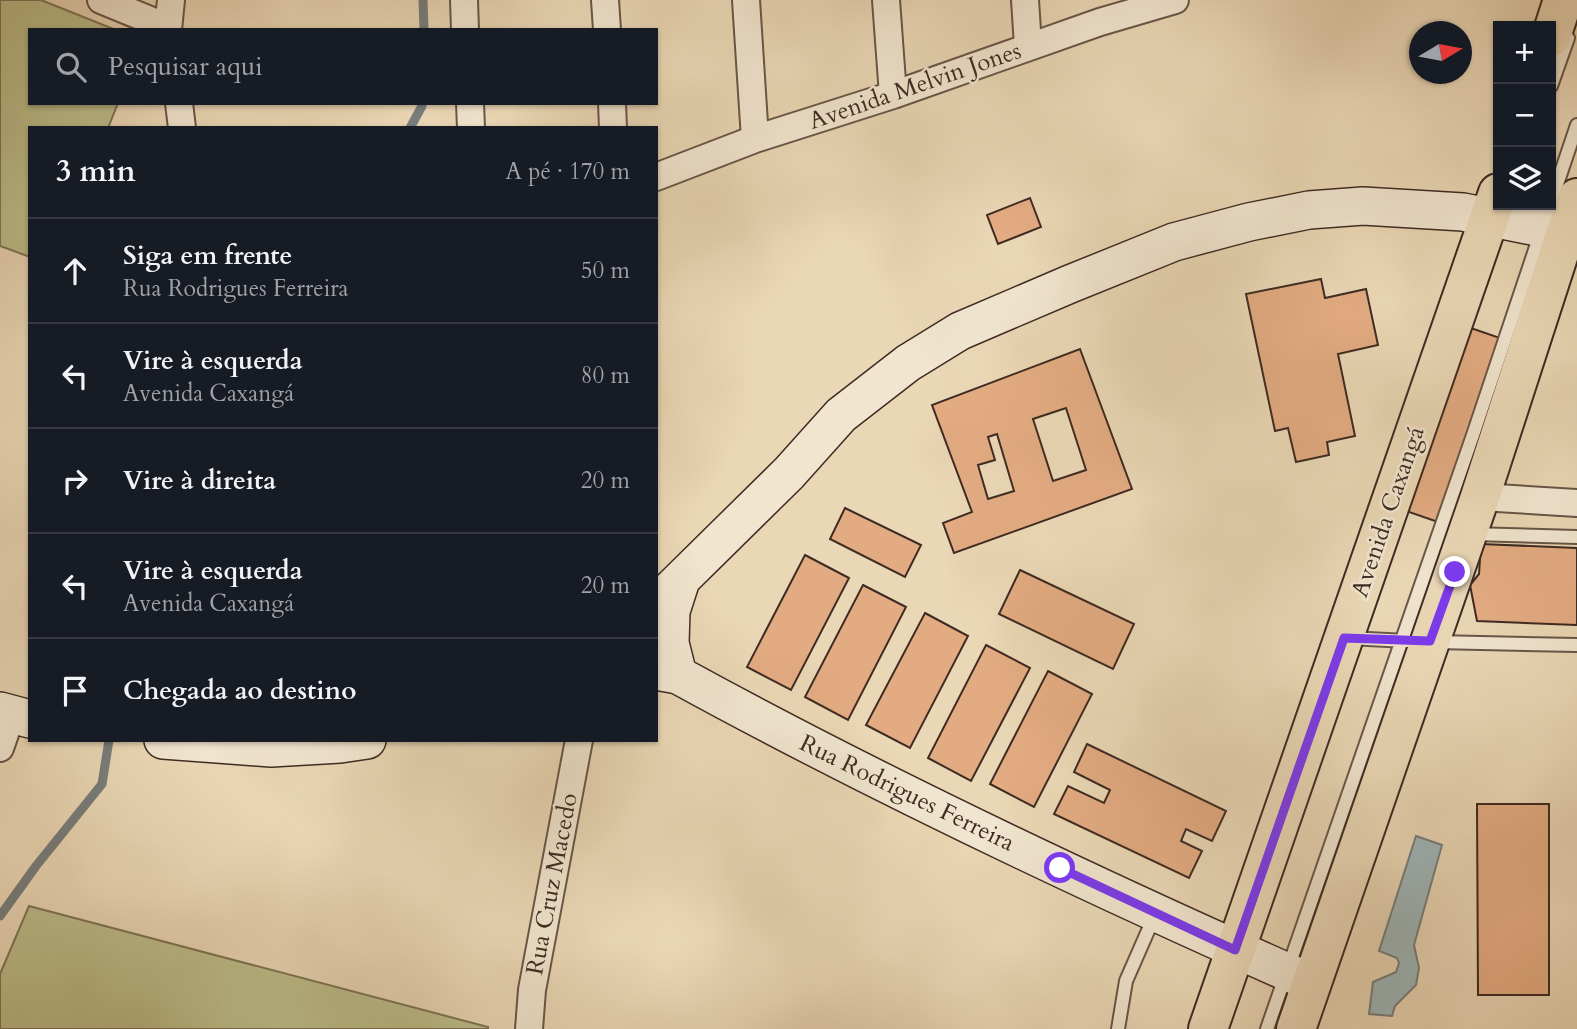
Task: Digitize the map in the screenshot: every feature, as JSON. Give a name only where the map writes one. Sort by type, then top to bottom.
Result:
[{"type":"main road","points":[[667,673],[671,611],[668,592],[789,473],[841,415],[908,363],[960,331],[1174,243],[1249,222],[1309,210],[1363,206],[1560,216],[1468,534],[1416,641],[1300,978],[1296,1029]]},
{"type":"main road","name":"Avenida Caxangá","points":[[1215,1027],[1247,955],[1500,213]]},
{"type":"main road","name":"Rua Rodrigues Ferreira","points":[[667,673],[876,779],[1156,914],[1300,978]]},
{"type":"main road","points":[[218,742],[354,742]]},
{"type":"street","points":[[101,0],[168,28],[171,0]]},
{"type":"street","points":[[464,0],[465,28]]},
{"type":"street","points":[[605,0],[607,28]]},
{"type":"street","points":[[746,0],[755,139]]},
{"type":"street","points":[[886,0],[893,95]]},
{"type":"street","points":[[1025,0],[1028,47]]},
{"type":"street","name":"Avenida Melvin Jones","points":[[658,176],[755,139],[893,95],[1100,22],[1175,0]]},
{"type":"street","points":[[178,105],[182,126]]},
{"type":"street","points":[[470,105],[471,126]]},
{"type":"street","points":[[612,105],[613,126]]},
{"type":"street","points":[[1480,497],[1577,503]]},
{"type":"street","points":[[0,748],[14,715]]},
{"type":"street","name":"Rua Cruz Macedo","points":[[529,1029],[532,990],[579,742]]},
{"type":"lane","points":[[1551,84],[1562,20]]},
{"type":"lane","points":[[1416,641],[1473,435],[1560,216],[1569,150],[1577,125]]},
{"type":"lane","points":[[1468,534],[1577,537]]},
{"type":"lane","points":[[1356,638],[1577,645]]},
{"type":"lane","points":[[1118,1029],[1126,981],[1156,914]]},
{"type":"lane","points":[[1268,1029],[1300,978]]},
{"type":"green space","points":[[0,0],[41,0],[111,28],[28,28],[28,105],[117,105],[109,126],[28,126],[28,256],[0,246]]},
{"type":"green space","points":[[29,906],[488,1029],[0,1029],[0,974]]},
{"type":"water","points":[[1416,836],[1442,845],[1414,945],[1419,968],[1416,985],[1395,1006],[1392,1016],[1369,1014],[1373,982],[1396,972],[1399,963],[1397,958],[1379,951]]},
{"type":"building","points":[[1030,198],[1041,227],[998,244],[987,215]]},
{"type":"building","points":[[1321,279],[1325,298],[1366,289],[1378,345],[1338,354],[1355,436],[1327,442],[1329,455],[1296,462],[1288,428],[1275,431],[1246,294]]},
{"type":"building","points":[[1468,327],[1500,338],[1438,522],[1406,511]]},
{"type":"building","points":[[1080,349],[1132,489],[954,553],[943,523],[972,512],[932,405]],"holes":[[[1066,408],[1086,470],[1053,481],[1033,419]],[[997,434],[1014,491],[988,499],[978,465],[995,460],[988,437]]]},
{"type":"building","points":[[845,508],[921,545],[905,577],[830,539]]},
{"type":"building","points":[[1481,544],[1577,548],[1577,625],[1477,621],[1470,585],[1479,574]]},
{"type":"building","points":[[805,555],[849,578],[791,690],[747,667]]},
{"type":"building","points":[[1020,570],[1134,624],[1113,669],[999,614]]},
{"type":"building","points":[[863,585],[906,607],[848,720],[805,697]]},
{"type":"building","points":[[925,613],[968,636],[910,748],[866,725]]},
{"type":"building","points":[[986,645],[1030,668],[971,781],[928,758]]},
{"type":"building","points":[[1048,671],[1092,694],[1034,807],[990,784]]},
{"type":"building","points":[[1087,744],[1226,811],[1212,841],[1186,829],[1181,841],[1202,851],[1189,878],[1054,814],[1068,786],[1104,803],[1110,790],[1074,772]]},
{"type":"building","points":[[1477,804],[1549,804],[1549,995],[1478,995]]},
{"type":"waterway","points":[[423,0],[424,28]]},
{"type":"waterway","points":[[411,126],[422,105]]},
{"type":"waterway","points":[[0,916],[102,784],[109,742]]},
{"type":"route","points":[[1060,868],[1235,950],[1344,638],[1430,641],[1455,572]]}]
